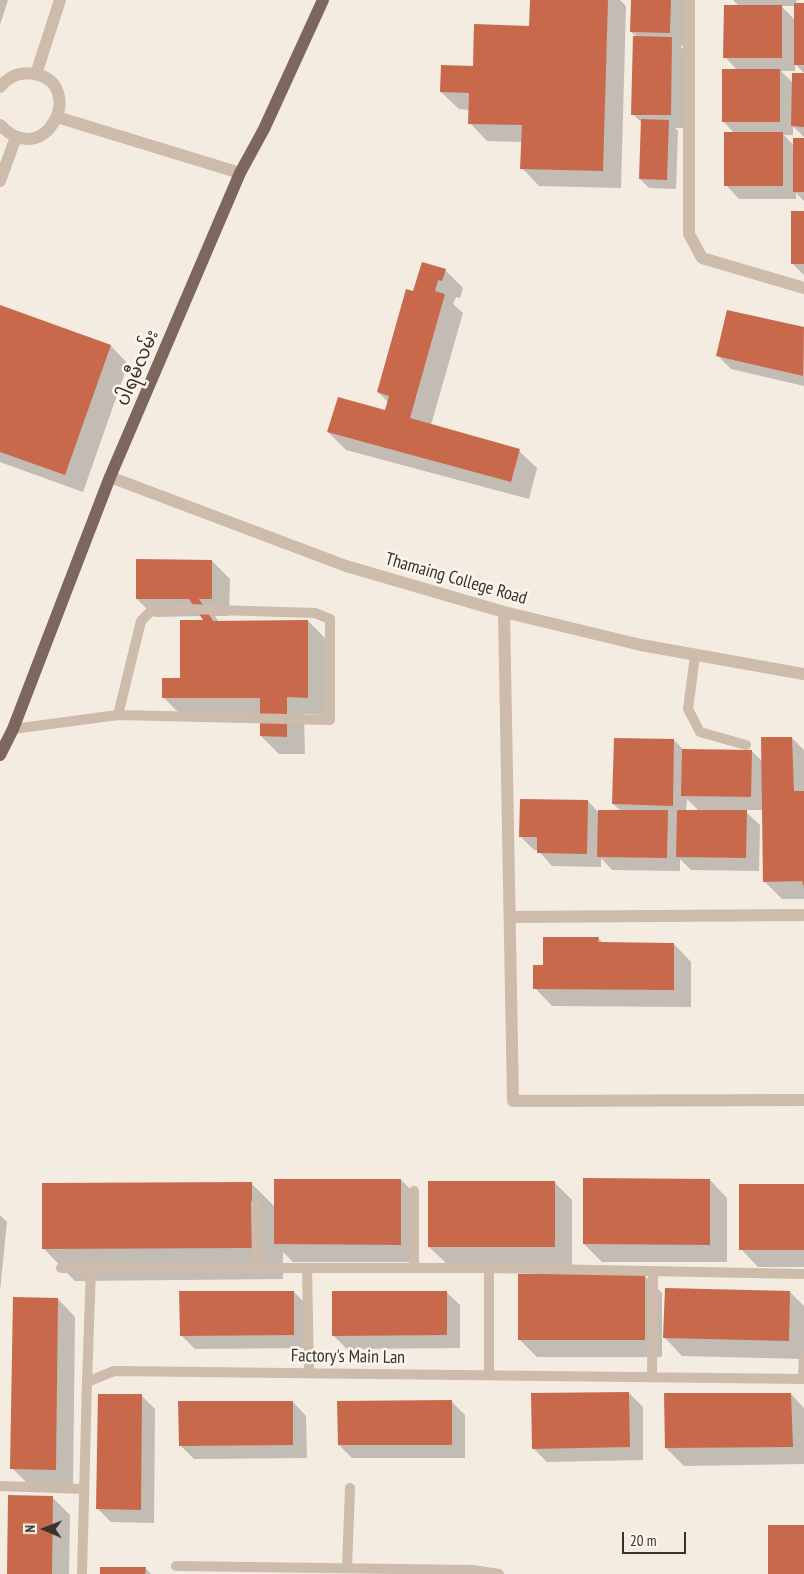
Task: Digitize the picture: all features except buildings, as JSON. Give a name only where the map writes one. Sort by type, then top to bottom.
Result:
[{"type":"main road","name":"ပါရမီလမ်း","points":[[0,755],[13,729],[110,477],[240,174],[264,129],[322,0]]},
{"type":"street","points":[[36,74],[60,0]]},
{"type":"street","points":[[689,0],[688,234],[702,258],[804,288]]},
{"type":"street","points":[[0,87],[8,78],[18,74],[36,74],[48,80],[56,89],[59,100],[58,117],[48,131],[39,137],[27,139],[16,137],[0,125]]},
{"type":"street","points":[[58,117],[240,174]]},
{"type":"street","points":[[0,181],[16,137]]},
{"type":"street","name":"Thamaing College Road","points":[[110,477],[346,566],[504,612],[695,656],[804,674]]},
{"type":"street","points":[[504,612],[513,1101],[804,1100]]},
{"type":"street","points":[[510,917],[804,915]]},
{"type":"lane","points":[[13,729],[118,715],[330,720],[330,619],[315,613],[154,608],[141,621],[118,715]]},
{"type":"lane","points":[[695,656],[688,709],[700,732],[746,745]]},
{"type":"lane","points":[[414,1191],[414,1268]]},
{"type":"lane","points":[[256,1203],[257,1268]]},
{"type":"lane","points":[[61,1268],[489,1268],[804,1274]]},
{"type":"lane","points":[[82,1574],[82,1489],[91,1268]]},
{"type":"lane","points":[[307,1268],[309,1373]]},
{"type":"lane","points":[[489,1268],[489,1375]]},
{"type":"lane","points":[[652,1377],[653,1270]]},
{"type":"lane","points":[[804,1355],[804,1379]]},
{"type":"lane","name":"Factory's Main Lan","points":[[87,1382],[114,1371],[804,1379]]},
{"type":"lane","points":[[0,1486],[82,1489]]},
{"type":"lane","points":[[347,1568],[350,1488]]},
{"type":"lane","points":[[176,1566],[473,1570],[499,1574]]}]
